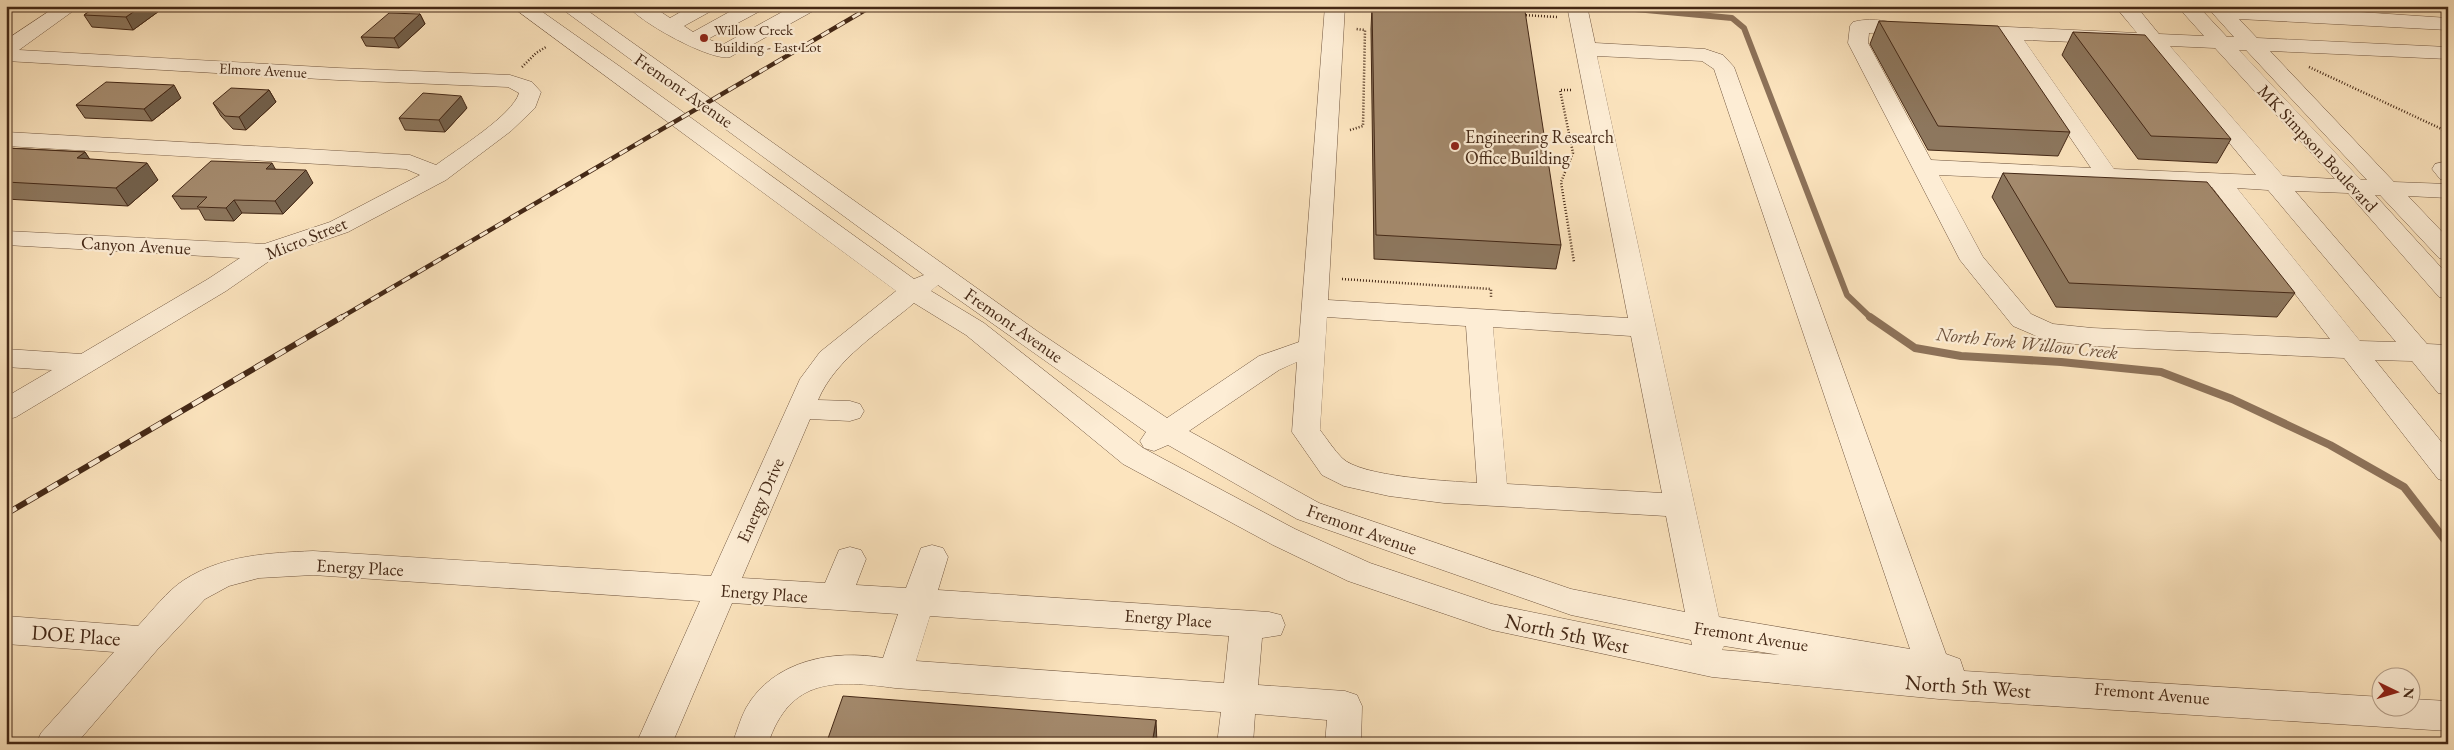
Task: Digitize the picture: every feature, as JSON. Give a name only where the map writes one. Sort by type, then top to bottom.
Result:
[{"type":"street","points":[[6,49],[70,6]]},
{"type":"street","name":"Fremont Avenue","points":[[521,6],[615,72],[913,291],[975,329],[1133,456],[1284,537],[1359,572],[1492,617]]},
{"type":"street","name":"Fremont Avenue","points":[[568,6],[1028,337],[1104,388],[1139,415],[1308,511],[1378,537],[1571,602],[1936,675]]},
{"type":"street","points":[[669,26],[706,6]]},
{"type":"street","points":[[692,40],[755,6]]},
{"type":"street","points":[[647,8],[669,26],[692,40],[723,53],[808,6]]},
{"type":"street","points":[[1878,6],[1900,28],[1860,26],[1858,42],[1972,260],[2022,320],[2048,332],[2092,337],[2448,354]]},
{"type":"street","points":[[2125,6],[2448,386]]},
{"type":"street","name":"MK Simpson Boulevard","points":[[2187,6],[2355,186],[2448,291]]},
{"type":"street","points":[[1342,7],[1306,432],[1332,467],[1355,478],[1389,486],[1680,505]]},
{"type":"street","points":[[2220,9],[2448,24]]},
{"type":"street","name":"MK Simpson Boulevard","points":[[2220,9],[2448,253]]},
{"type":"street","points":[[1571,12],[1585,49],[1712,663]]},
{"type":"street","points":[[1950,30],[2448,53]]},
{"type":"street","points":[[2009,33],[2107,175]]},
{"type":"street","points":[[1585,49],[1705,55],[1716,59],[1724,66],[1936,675]]},
{"type":"street","name":"Elmore Avenue","points":[[6,55],[338,74],[510,81],[518,76]]},
{"type":"street","name":"Micro Street","points":[[6,410],[216,285],[266,252],[339,226],[438,175],[503,126],[527,103],[530,92],[518,76]]},
{"type":"street","points":[[6,139],[410,162],[438,175]]},
{"type":"street","points":[[1923,167],[2448,190]]},
{"type":"street","points":[[2448,169],[2443,169],[2448,174]]},
{"type":"street","points":[[2218,180],[2448,471]]},
{"type":"street","name":"Canyon Avenue","points":[[6,238],[266,252]]},
{"type":"street","name":"Energy Drive","points":[[654,744],[810,386],[830,358],[913,291],[941,274]]},
{"type":"street","points":[[1315,308],[1486,310],[1643,328]]},
{"type":"street","points":[[1486,310],[1493,494]]},
{"type":"street","points":[[1133,456],[1269,364],[1312,347]]},
{"type":"street","points":[[6,358],[83,363]]},
{"type":"street","points":[[800,409],[850,412]]},
{"type":"street","points":[[895,674],[932,557]]},
{"type":"street","points":[[836,597],[850,559]]},
{"type":"street","name":"Energy Place","points":[[259,566],[313,563],[1258,624],[1239,698]]},
{"type":"street","name":"DOE Place","points":[[54,744],[145,640],[194,590],[220,576],[259,566]]},
{"type":"street","name":"North 5th West","points":[[1492,617],[1712,663],[1936,675],[2295,706],[2448,716]]},
{"type":"street","name":"DOE Place","points":[[6,630],[145,640]]},
{"type":"street","points":[[750,744],[759,718],[777,695],[796,682],[822,671],[846,668],[895,674],[1344,706],[1343,744]]},
{"type":"street","points":[[1235,744],[1239,698]]},
{"type":"path","points":[[1342,7],[1379,9]]},
{"type":"path","points":[[1516,15],[1571,12]]},
{"type":"path","points":[[1347,131],[1363,126],[1365,30],[1349,29]]},
{"type":"path","points":[[518,76],[521,69],[536,53],[554,45]]},
{"type":"path","points":[[2301,63],[2448,132]]},
{"type":"path","points":[[1574,262],[1561,182],[1573,153],[1560,90],[1579,89]]},
{"type":"path","points":[[1339,279],[1490,289],[1486,310]]},
{"type":"building","points":[[97,6],[142,6],[126,17],[84,15]]},
{"type":"building","name":"Engineering Research Office Building","points":[[1372,6],[1525,11],[1561,245],[1376,235]]},
{"type":"building","points":[[389,13],[420,14],[394,38],[361,37]]},
{"type":"building","points":[[1879,21],[1998,26],[2070,132],[1938,126]]},
{"type":"building","points":[[2073,32],[2145,35],[2231,139],[2151,136]]},
{"type":"building","points":[[106,82],[174,85],[144,109],[76,105]]},
{"type":"building","points":[[231,88],[269,90],[239,117],[225,116],[213,103]]},
{"type":"building","points":[[423,93],[461,96],[439,120],[399,118]]},
{"type":"building","points":[[6,148],[85,152],[77,158],[147,163],[116,188],[6,182]]},
{"type":"building","points":[[211,161],[272,163],[266,169],[306,170],[275,201],[234,200],[226,208],[197,207],[207,197],[172,196]]},
{"type":"building","points":[[2003,173],[2207,182],[2295,293],[2069,283]]},
{"type":"building","points":[[843,696],[1156,720],[1152,744],[826,744]]},
{"type":"waterway","name":"North Fork Willow Creek","points":[[1603,6],[1732,18],[1744,28],[1847,295],[1871,318]]},
{"type":"waterway","name":"North Fork Willow Creek","points":[[1870,317],[1915,348],[1961,356],[2061,362],[2161,372],[2232,399],[2330,445],[2404,487],[2448,544]]},
{"type":"railway","points":[[340,318],[872,6]]},
{"type":"railway","points":[[6,514],[342,317]]},
{"type":"place","name":"Willow Creek Building - East Lot","points":[[704,38]]},
{"type":"place","name":"Engineering Research Office Building","points":[[1455,146]]}]
